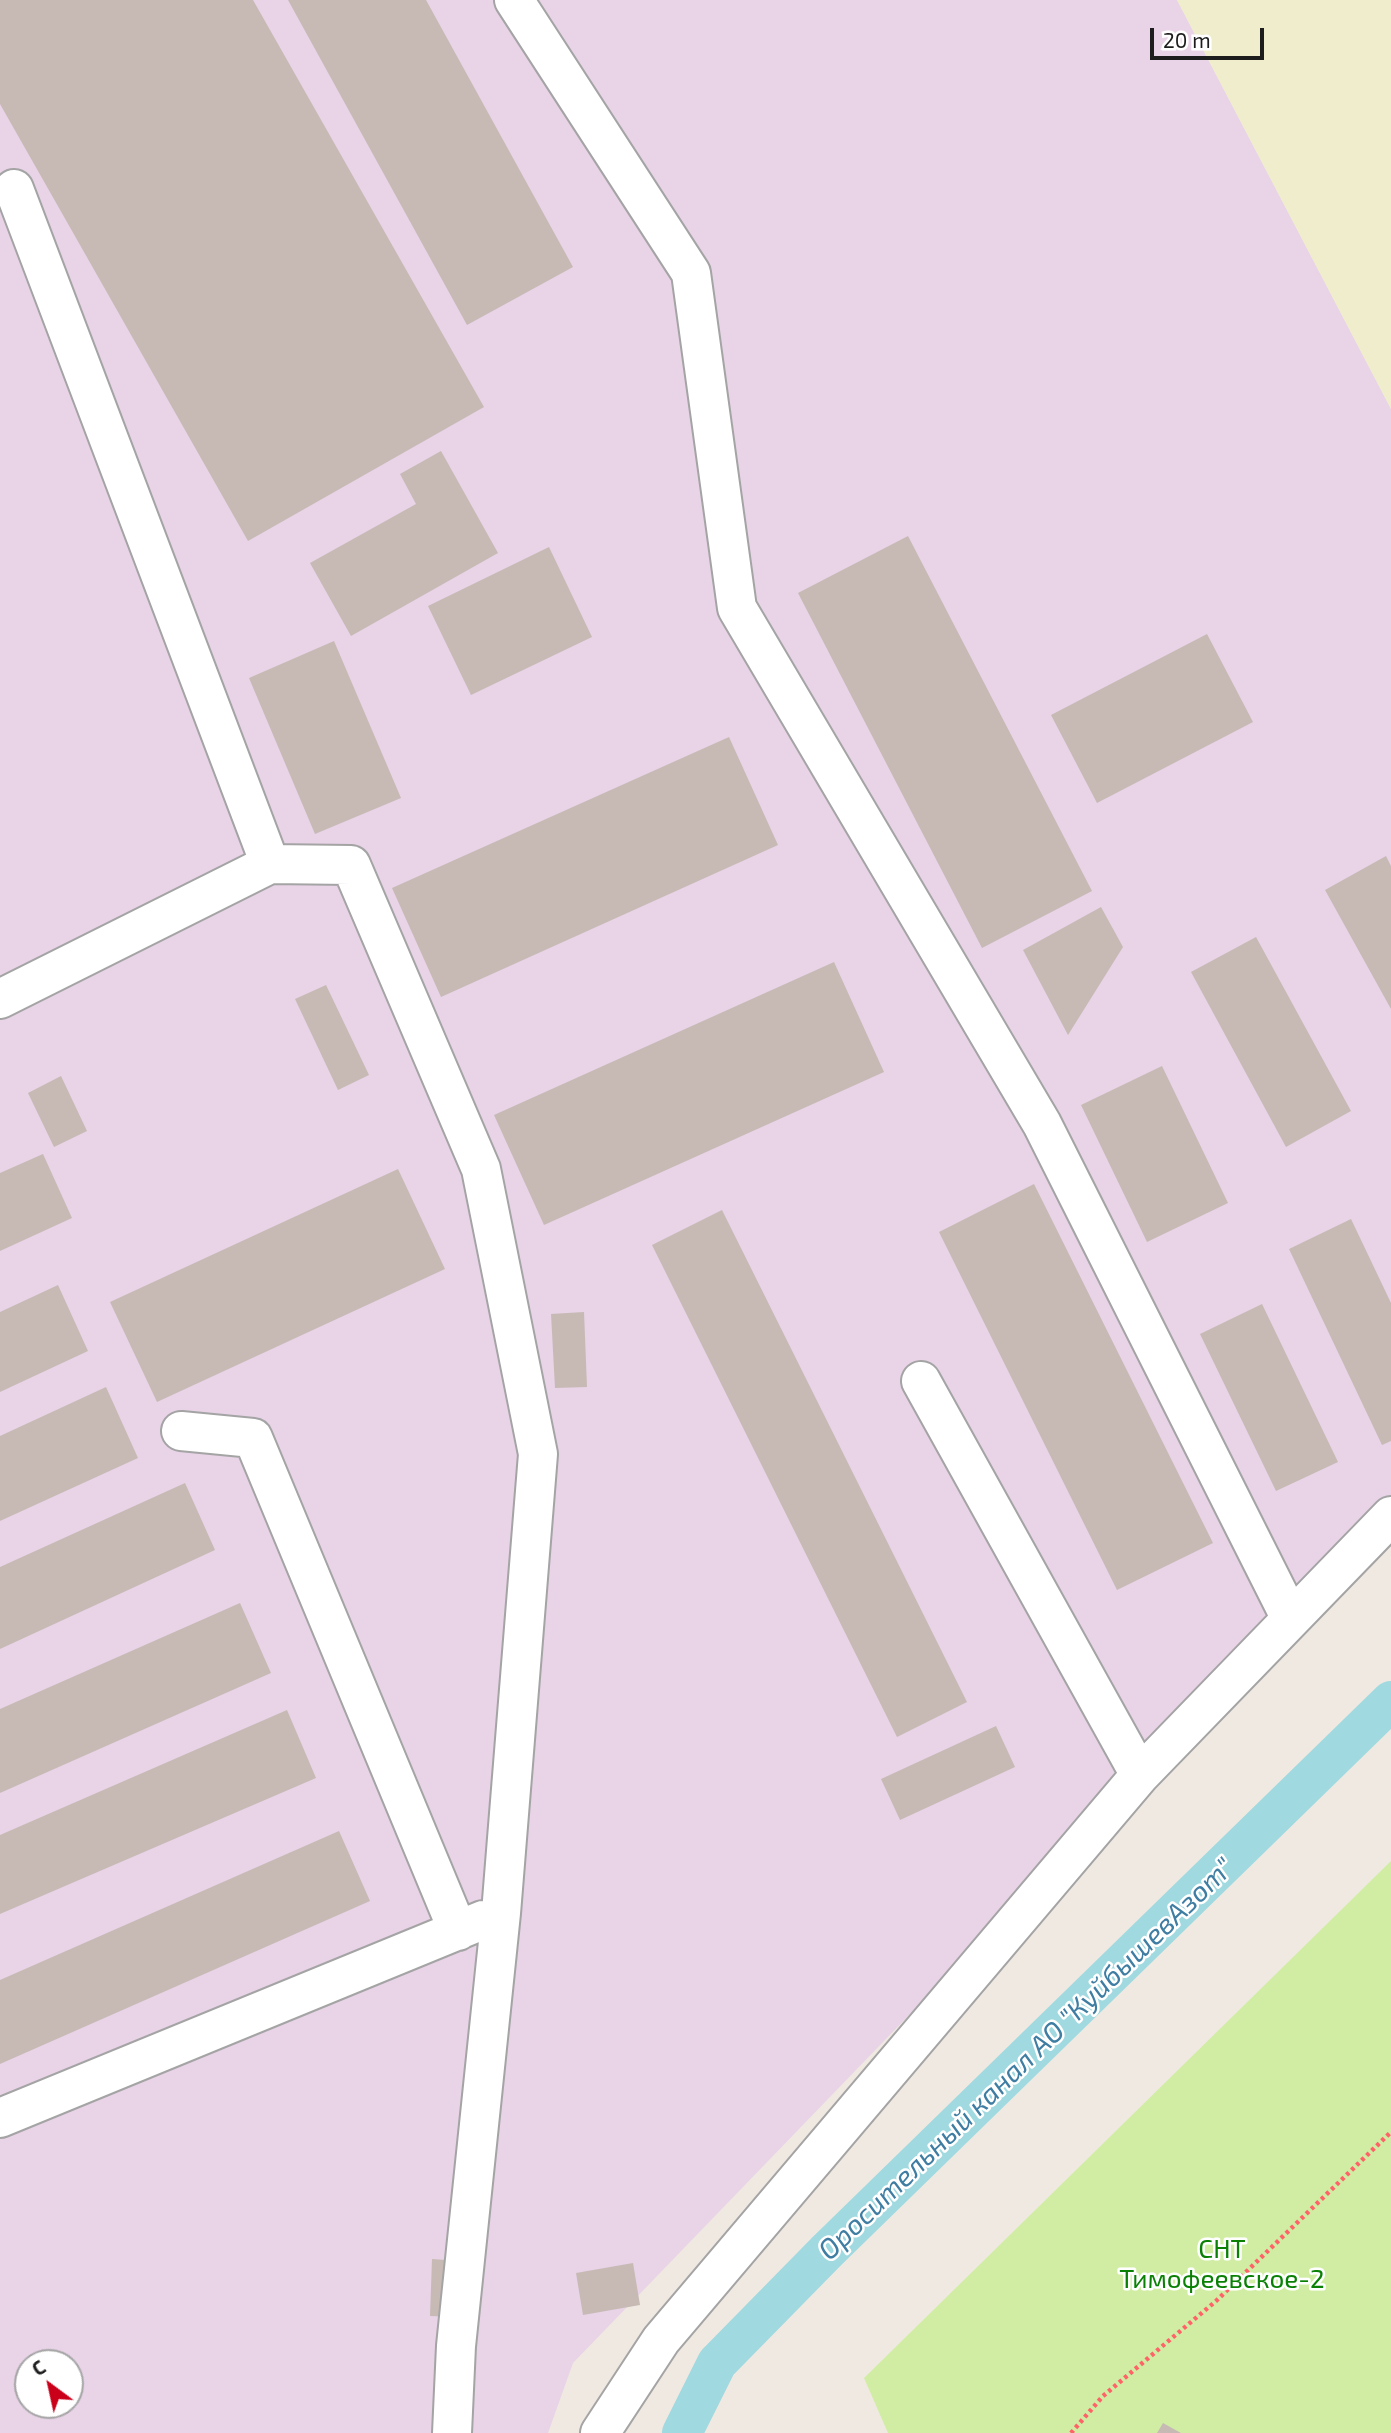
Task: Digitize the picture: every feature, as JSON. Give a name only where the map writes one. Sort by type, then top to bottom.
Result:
[{"type":"street","points":[[514,0],[691,273],[737,608],[1042,1124],[1292,1619]]},
{"type":"street","points":[[14,189],[270,864]]},
{"type":"street","points":[[0,999],[270,864],[351,865],[481,1169],[538,1454],[501,1913],[456,2346],[452,2433]]},
{"type":"street","points":[[921,1381],[1140,1776]]},
{"type":"street","points":[[181,1431],[253,1438],[458,1931]]},
{"type":"street","points":[[600,2433],[661,2340],[1140,1776],[1391,1516]]},
{"type":"street","points":[[0,2118],[501,1913]]},
{"type":"path","points":[[1070,2433],[1103,2396],[1216,2301],[1391,2132]]},
{"type":"shaded area","points":[[0,0],[1177,0],[1391,409],[1391,1516],[573,2363],[548,2433],[0,2433]]},
{"type":"shaded area","points":[[1177,0],[1391,0],[1391,409]]},
{"type":"green space","name":"СНТ Тимофеевское-2","points":[[1391,1861],[1391,2433],[888,2433],[864,2378]]},
{"type":"building","points":[[0,0],[253,0],[484,407],[248,541],[0,104]]},
{"type":"building","points":[[288,0],[426,0],[573,267],[467,325]]},
{"type":"building","points":[[441,451],[498,553],[351,636],[310,563],[416,504],[400,474]]},
{"type":"building","points":[[908,536],[1092,891],[982,948],[798,593]]},
{"type":"building","points":[[549,547],[592,637],[471,695],[428,606]]},
{"type":"building","points":[[1207,634],[1253,722],[1097,803],[1051,715]]},
{"type":"building","points":[[334,641],[401,798],[315,834],[249,678]]},
{"type":"building","points":[[729,737],[778,845],[441,997],[392,888]]},
{"type":"building","points":[[1386,856],[1391,866],[1391,1009],[1325,890]]},
{"type":"building","points":[[1101,907],[1123,947],[1068,1035],[1023,950]]},
{"type":"building","points":[[1256,937],[1351,1111],[1286,1147],[1191,972]]},
{"type":"building","points":[[834,962],[884,1072],[544,1225],[494,1115]]},
{"type":"building","points":[[326,985],[369,1075],[338,1090],[295,999]]},
{"type":"building","points":[[1162,1066],[1228,1203],[1147,1242],[1081,1105]]},
{"type":"building","points":[[61,1076],[87,1131],[54,1147],[28,1093]]},
{"type":"building","points":[[43,1154],[72,1218],[0,1251],[0,1173]]},
{"type":"building","points":[[398,1169],[445,1269],[157,1402],[110,1302]]},
{"type":"building","points":[[1034,1184],[1213,1543],[1117,1590],[939,1232]]},
{"type":"building","points":[[722,1210],[967,1702],[897,1737],[652,1245]]},
{"type":"building","points":[[1351,1219],[1391,1303],[1391,1441],[1382,1445],[1289,1249]]},
{"type":"building","points":[[58,1285],[88,1351],[0,1392],[0,1312]]},
{"type":"building","points":[[1262,1304],[1338,1462],[1276,1491],[1200,1334]]},
{"type":"building","points":[[584,1312],[587,1387],[555,1388],[551,1314]]},
{"type":"building","points":[[106,1387],[138,1458],[0,1521],[0,1436]]},
{"type":"building","points":[[185,1483],[215,1550],[0,1649],[0,1567]]},
{"type":"building","points":[[240,1603],[271,1673],[0,1793],[0,1709]]},
{"type":"building","points":[[287,1710],[316,1778],[0,1914],[0,1835]]},
{"type":"building","points":[[996,1726],[1015,1767],[900,1820],[881,1779]]},
{"type":"building","points":[[339,1831],[370,1901],[0,2064],[0,1980]]},
{"type":"building","points":[[432,2259],[460,2261],[457,2317],[430,2316]]},
{"type":"building","points":[[633,2263],[640,2305],[583,2315],[576,2273]]},
{"type":"building","points":[[1163,2423],[1181,2433],[1157,2433]]},
{"type":"waterway","name":"Оросительный канал АО \"КуйбышевАзот\"","points":[[682,2433],[717,2363],[827,2251],[1391,1701]]}]
